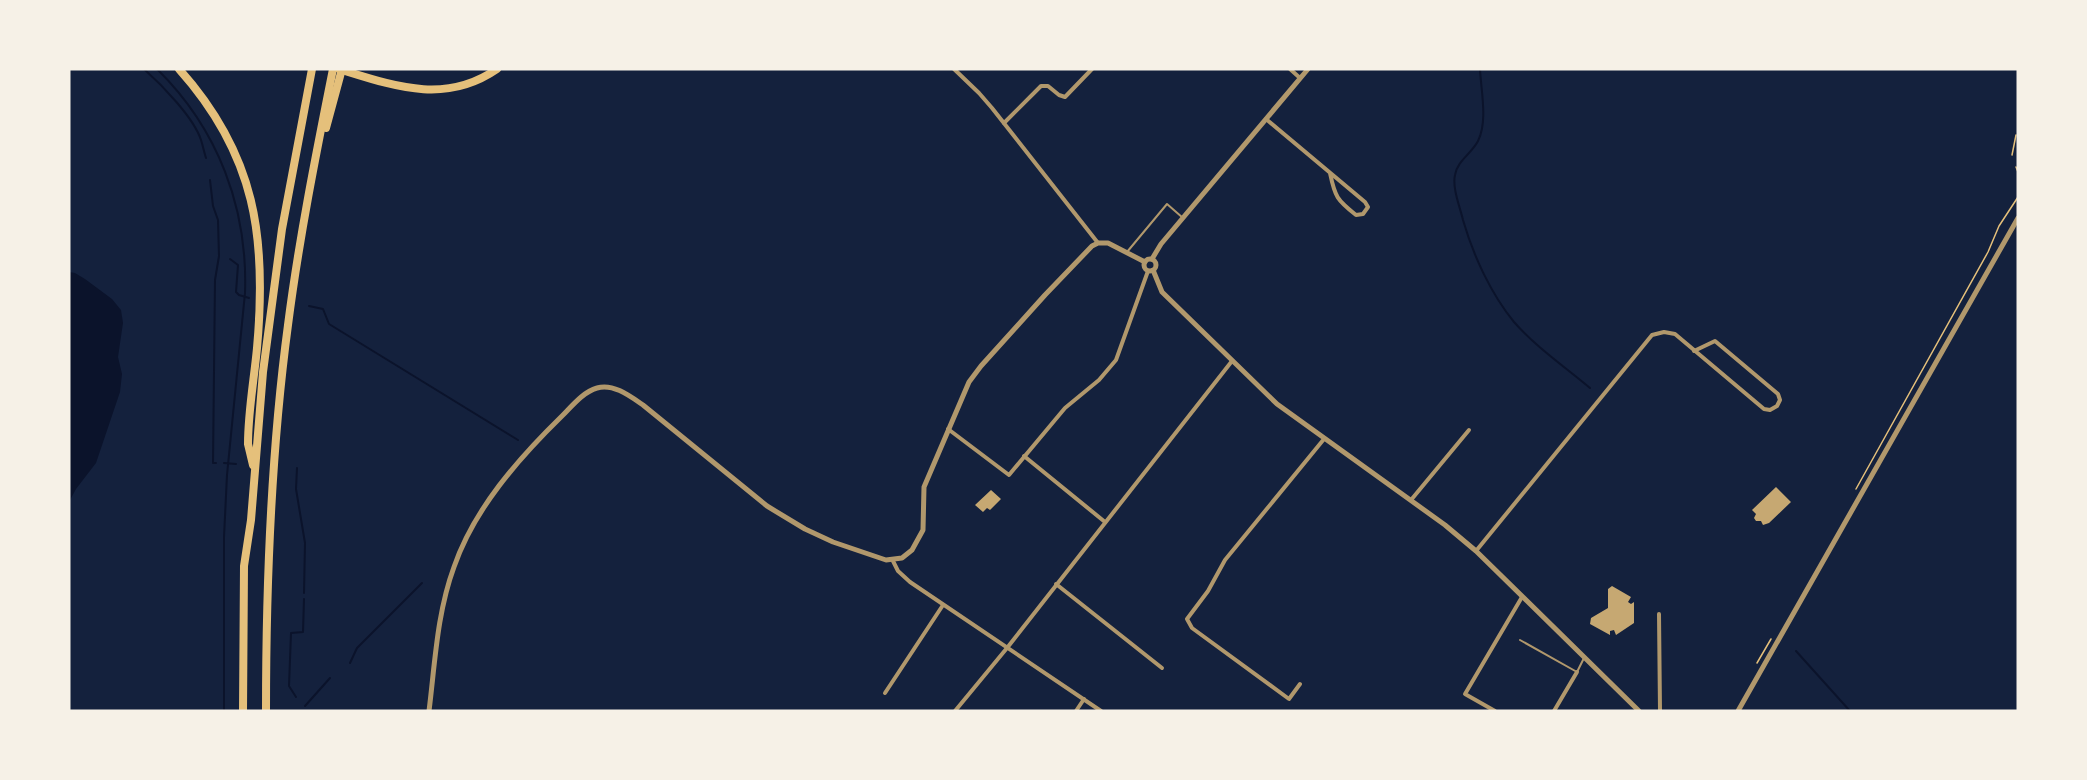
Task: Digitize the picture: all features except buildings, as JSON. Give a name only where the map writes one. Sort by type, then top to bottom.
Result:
[{"type":"highway","points":[[179,69],[194,86],[222,127],[243,175],[258,229],[261,279],[248,444],[254,468]]},
{"type":"highway","points":[[243,711],[244,566],[251,520],[263,372],[282,230],[312,69]]},
{"type":"highway","points":[[266,711],[269,570],[279,404],[294,282],[333,69]]},
{"type":"highway","points":[[314,167],[343,70],[402,87],[440,90],[469,85],[485,78],[497,69]]},
{"type":"street","points":[[954,69],[979,93],[1004,123],[1098,243]]},
{"type":"street","points":[[1004,123],[1041,86],[1048,86],[1065,97],[1092,69]]},
{"type":"street","points":[[1290,69],[1300,78]]},
{"type":"street","points":[[429,711],[441,613],[452,571],[471,529],[504,480],[548,430],[582,397],[594,389],[610,388],[624,393],[643,405],[767,506],[823,538],[886,560],[893,561],[902,558],[912,550],[923,530],[924,487],[964,392],[978,369],[1088,249],[1098,243],[1110,244],[1145,262],[1152,259],[1158,248],[1308,69]]},
{"type":"street","points":[[1266,119],[1365,202],[1368,207],[1363,214],[1356,215],[1338,200],[1334,193],[1330,173]]},
{"type":"street","points":[[1738,711],[2018,219]]},
{"type":"street","points":[[948,429],[1009,475],[1065,408],[1098,380],[1116,360],[1156,263],[1152,259]]},
{"type":"street","points":[[1145,262],[1144,267],[1151,271],[1162,292],[1277,404],[1445,525],[1476,551],[1639,711]]},
{"type":"street","points":[[1476,551],[1652,335],[1664,332],[1675,334],[1694,351],[1764,409],[1770,410],[1777,406],[1780,400],[1778,394],[1715,340],[1694,351]]},
{"type":"street","points":[[955,711],[1232,361]]},
{"type":"street","points":[[1411,500],[1469,430]]},
{"type":"street","points":[[1300,684],[1289,699],[1192,628],[1187,619],[1208,591],[1225,560],[1324,439]]},
{"type":"street","points":[[1024,456],[1105,522]]},
{"type":"street","points":[[893,561],[902,576],[1101,711]]},
{"type":"street","points":[[1056,584],[1162,668]]},
{"type":"street","points":[[1495,711],[1465,694],[1522,597]]},
{"type":"street","points":[[885,693],[943,605]]},
{"type":"street","points":[[1659,614],[1660,711]]},
{"type":"street","points":[[1554,711],[1577,672]]},
{"type":"street","points":[[1076,711],[1084,699]]},
{"type":"lane","points":[[1126,254],[1167,204],[1183,218]]},
{"type":"lane","points":[[1520,640],[1577,672],[1584,658]]},
{"type":"path","points":[[2012,155],[2016,135]]},
{"type":"path","points":[[2016,167],[2018,172]]},
{"type":"path","points":[[1855,491],[1988,252],[1999,226],[2018,196]]},
{"type":"path","points":[[1756,664],[1775,635]]},
{"type":"water","points":[[69,272],[85,279],[112,299],[121,310],[123,323],[118,357],[122,374],[120,392],[96,463],[69,502]]},
{"type":"waterway","points":[[144,69],[192,122],[201,140],[206,158]]},
{"type":"waterway","points":[[157,69],[197,117],[225,172],[235,201],[245,261],[245,293],[227,475],[224,537],[224,711]]},
{"type":"waterway","points":[[1480,69],[1483,106],[1481,133],[1478,141],[1456,170],[1454,180],[1467,233],[1490,287],[1514,322],[1541,348],[1590,388]]},
{"type":"waterway","points":[[210,180],[213,206],[218,220],[219,256],[215,280],[213,463],[216,463]]},
{"type":"waterway","points":[[230,259],[238,265],[236,292],[249,298]]},
{"type":"waterway","points":[[309,306],[323,309],[329,324],[518,440]]},
{"type":"waterway","points":[[224,463],[236,464]]},
{"type":"waterway","points":[[297,468],[296,489],[305,543],[304,593]]},
{"type":"waterway","points":[[350,663],[357,648],[422,583]]},
{"type":"waterway","points":[[296,697],[289,686],[291,633],[303,632],[304,599]]},
{"type":"waterway","points":[[1796,651],[1850,711]]},
{"type":"waterway","points":[[305,706],[330,678]]}]
